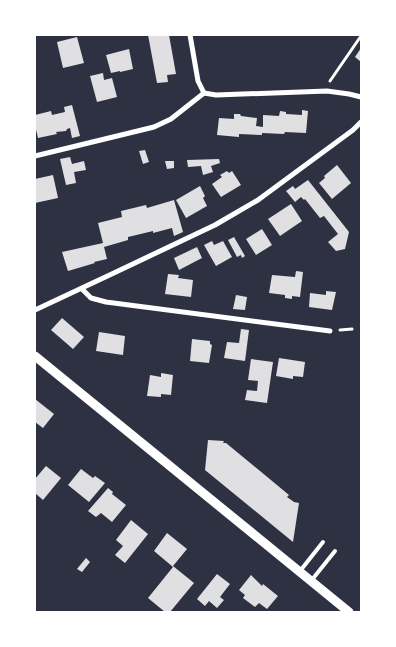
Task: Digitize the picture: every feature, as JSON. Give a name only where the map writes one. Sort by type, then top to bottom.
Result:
[{"type":"street","points":[[190,35],[198,81],[204,93]]},
{"type":"street","points":[[35,156],[154,127],[171,119],[204,93],[216,95],[323,92],[361,97]]},
{"type":"street","points":[[35,310],[215,225],[258,200],[353,130],[361,122]]},
{"type":"street","points":[[82,288],[91,298],[106,302],[330,331]]},
{"type":"street","points":[[35,356],[300,571],[345,610]]},
{"type":"lane","points":[[300,571],[323,542]]},
{"type":"lane","points":[[312,581],[335,551]]},
{"type":"path","points":[[323,92],[361,36]]},
{"type":"building","points":[[148,35],[169,35],[176,74],[167,75],[168,82],[157,83]]},
{"type":"building","points":[[77,37],[84,63],[63,68],[57,42]]},
{"type":"building","points":[[361,48],[361,62],[355,57]]},
{"type":"building","points":[[129,49],[133,69],[111,73],[106,55]]},
{"type":"building","points":[[103,73],[104,80],[112,78],[117,97],[97,102],[90,76]]},
{"type":"building","points":[[72,105],[80,136],[72,138],[70,128],[66,131],[56,132],[57,134],[38,138],[35,115],[51,111],[52,115],[65,112],[64,107]]},
{"type":"building","points":[[302,110],[308,111],[306,133],[239,134],[239,137],[217,135],[219,118],[234,119],[234,114],[240,114],[241,116],[257,118],[256,126],[263,127],[263,115],[279,116],[280,111],[286,112],[286,114],[302,115]]},
{"type":"building","points":[[145,150],[149,162],[143,164],[139,151]]},
{"type":"building","points":[[70,157],[72,164],[84,161],[86,170],[74,172],[76,183],[66,185],[60,159]]},
{"type":"building","points":[[219,159],[220,163],[211,166],[213,172],[203,175],[201,166],[188,167],[187,160]]},
{"type":"building","points":[[165,161],[174,161],[174,168],[167,169]]},
{"type":"building","points":[[337,165],[351,183],[332,199],[319,183]]},
{"type":"building","points":[[227,171],[229,173],[232,171],[241,185],[221,197],[212,184],[222,177],[220,175]]},
{"type":"building","points":[[53,175],[58,198],[35,203],[35,179]]},
{"type":"building","points":[[308,180],[349,232],[345,249],[336,251],[328,242],[338,234],[324,216],[320,218],[305,199],[301,197],[295,202],[286,191],[293,186],[295,189]]},
{"type":"building","points":[[200,186],[207,206],[186,218],[176,200]]},
{"type":"building","points":[[174,200],[183,232],[174,236],[172,228],[128,237],[128,240],[104,247],[107,259],[68,271],[62,252],[103,243],[98,223],[122,217],[121,211],[146,205],[147,208]]},
{"type":"building","points":[[291,204],[302,221],[280,236],[268,219]]},
{"type":"building","points":[[262,229],[272,245],[256,255],[246,239]]},
{"type":"building","points":[[234,237],[245,256],[242,258],[241,255],[237,257],[228,240]]},
{"type":"building","points":[[212,241],[214,245],[223,241],[232,257],[216,266],[204,245]]},
{"type":"building","points":[[197,247],[202,258],[179,270],[174,258]]},
{"type":"building","points":[[296,271],[303,272],[300,297],[292,296],[292,299],[285,298],[285,295],[269,293],[272,275],[295,277]]},
{"type":"building","points":[[168,274],[179,275],[178,278],[193,280],[191,297],[165,294]]},
{"type":"building","points":[[326,291],[336,292],[332,310],[309,307],[310,293],[326,295]]},
{"type":"building","points":[[236,295],[247,297],[245,310],[233,309]]},
{"type":"building","points":[[62,318],[84,337],[73,349],[51,330]]},
{"type":"building","points":[[241,329],[249,330],[245,361],[224,358],[227,342],[239,343]]},
{"type":"building","points":[[99,332],[125,336],[123,355],[96,351]]},
{"type":"building","points":[[192,339],[210,341],[212,345],[209,363],[190,361]]},
{"type":"building","points":[[279,358],[305,362],[303,377],[293,376],[293,379],[276,376]]},
{"type":"building","points":[[251,359],[273,362],[267,403],[245,400],[247,390],[257,391],[258,381],[248,380]]},
{"type":"building","points":[[161,373],[173,375],[171,395],[161,394],[161,397],[147,396],[150,375],[161,377]]},
{"type":"building","points":[[35,399],[54,414],[43,428],[35,422]]},
{"type":"building","points":[[208,440],[224,441],[223,443],[226,443],[289,495],[287,497],[299,503],[293,542],[205,470]]},
{"type":"building","points":[[46,466],[61,478],[43,500],[35,493],[35,479]]},
{"type":"building","points":[[81,469],[93,478],[95,476],[105,483],[89,502],[68,485]]},
{"type":"building","points":[[108,488],[113,492],[112,494],[126,505],[112,522],[101,513],[96,517],[88,511]]},
{"type":"building","points":[[131,520],[148,534],[125,563],[115,555],[123,546],[116,540]]},
{"type":"building","points":[[167,533],[187,549],[173,566],[194,583],[170,612],[165,612],[148,598],[173,567],[154,551]]},
{"type":"building","points":[[86,558],[90,562],[82,572],[77,569]]},
{"type":"building","points":[[217,574],[230,584],[220,597],[224,600],[217,608],[209,601],[205,606],[197,599]]},
{"type":"building","points":[[251,575],[262,586],[263,584],[278,596],[267,609],[259,603],[255,607],[243,598],[245,595],[239,590]]}]
